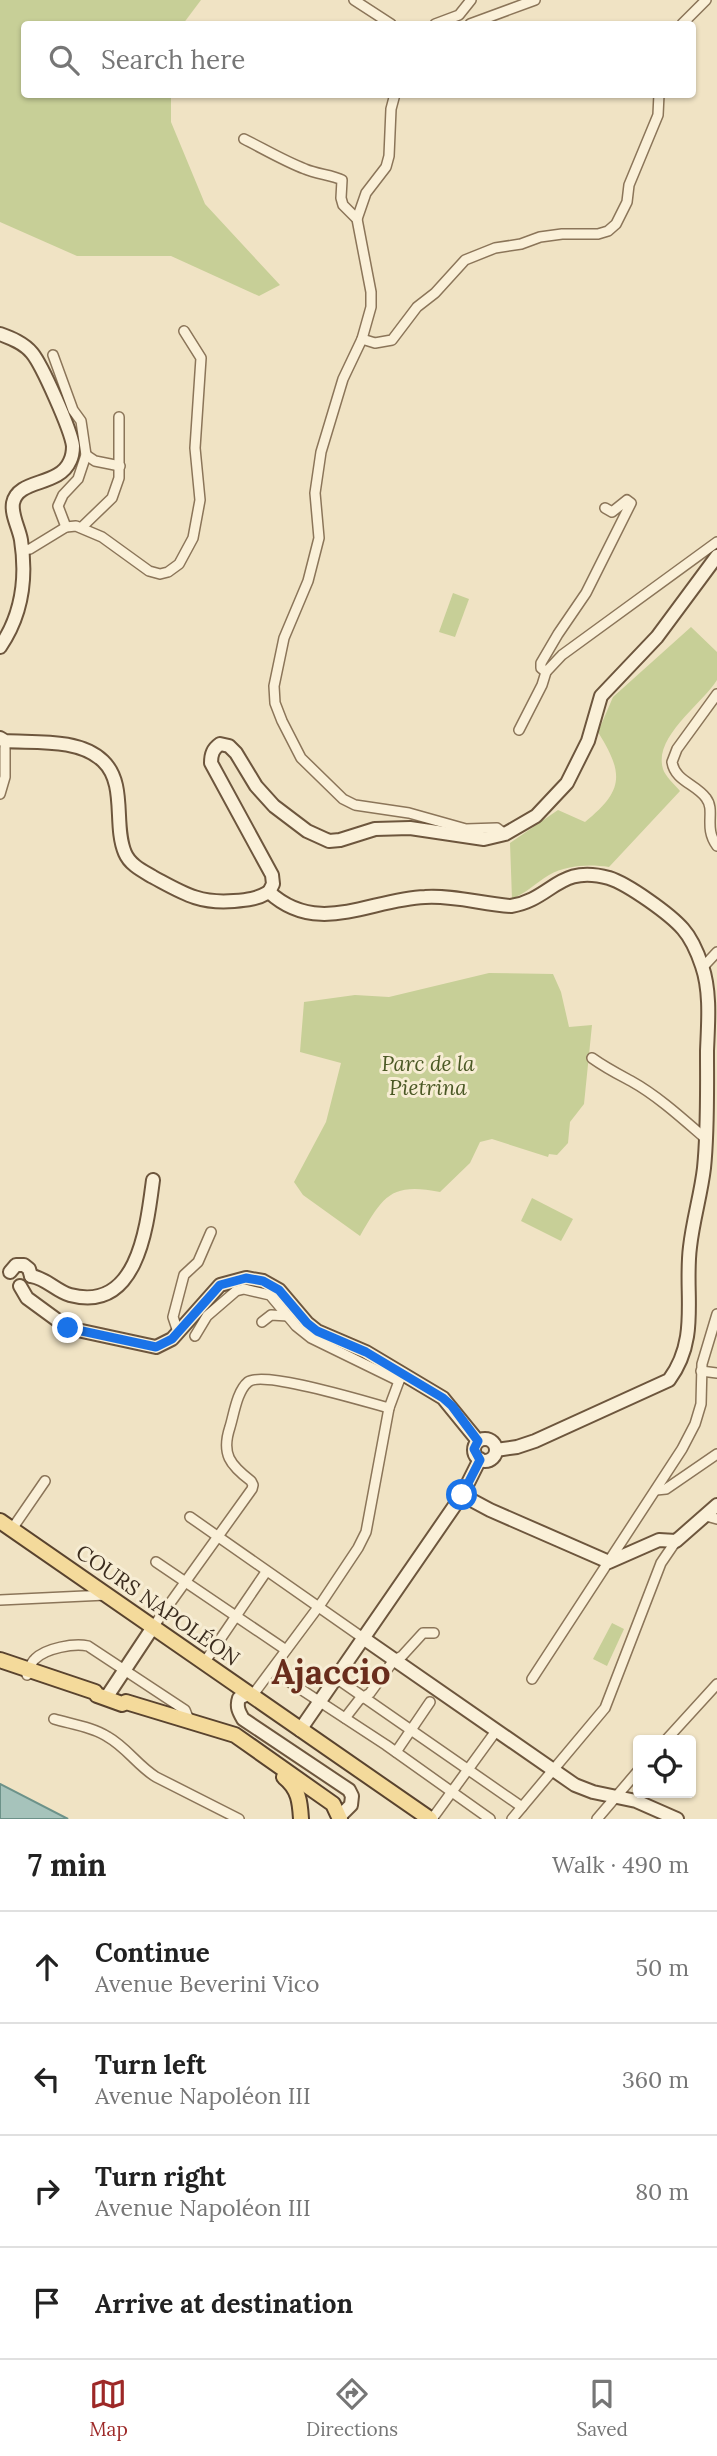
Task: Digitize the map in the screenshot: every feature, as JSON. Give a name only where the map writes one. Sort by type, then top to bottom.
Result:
[{"type":"main road","points":[[0,334],[19,342],[32,353],[68,429],[73,446],[72,458],[57,477],[24,488],[16,495],[12,505],[24,569],[18,612],[13,627],[0,647]]},
{"type":"main road","points":[[2,739],[76,747],[101,759],[111,771],[117,795],[119,828],[126,855],[135,866],[196,899],[214,902],[257,899],[270,892],[272,876],[211,763],[211,755],[220,744],[229,746],[236,753],[256,786],[274,806],[307,831],[329,841],[340,841],[375,829],[410,828],[484,839],[505,834],[536,816],[567,783],[588,741],[601,696],[657,637],[717,556]]},
{"type":"main road","points":[[270,892],[286,904],[310,914],[335,914],[423,897],[511,906],[525,904],[564,878],[596,875],[628,887],[678,924],[689,937],[703,967],[708,1018],[706,1139],[704,1169],[690,1247],[689,1327],[686,1349],[669,1380],[535,1441],[496,1450]]},
{"type":"main road","points":[[31,1276],[46,1281],[71,1296],[92,1296],[108,1292],[123,1283],[132,1269],[141,1245],[153,1180]]},
{"type":"main road","points":[[20,1286],[29,1282],[30,1269],[24,1265],[16,1265],[5,1270],[27,1298],[58,1322],[77,1331],[156,1347],[172,1339],[220,1285],[246,1278],[263,1281],[279,1290],[317,1331],[366,1352],[397,1375],[443,1398],[478,1441]]},
{"type":"main road","points":[[478,1441],[488,1439],[494,1443],[496,1450],[491,1459],[480,1460]]},
{"type":"main road","points":[[478,1441],[474,1449],[480,1460]]},
{"type":"main road","points":[[300,1730],[462,1495],[480,1460]]},
{"type":"main road","points":[[462,1495],[609,1562],[659,1540],[676,1541],[712,1518],[717,1505]]},
{"type":"main road","name":"COURS NAPOLÉON","points":[[4,1525],[431,1819]]},
{"type":"main road","points":[[101,1697],[124,1670],[153,1627]]},
{"type":"main road","points":[[363,1638],[581,1788],[636,1801],[677,1819]]},
{"type":"main road","points":[[0,1660],[93,1698],[101,1697],[122,1704],[125,1708],[217,1735],[241,1747],[293,1784],[301,1812],[319,1794]]},
{"type":"main road","points":[[0,1668],[28,1673]]},
{"type":"main road","points":[[122,1704],[126,1702],[235,1735],[333,1804],[340,1818],[351,1805],[352,1796],[349,1790],[243,1719],[237,1703],[239,1698],[250,1695]]},
{"type":"street","points":[[354,0],[386,21]]},
{"type":"street","points":[[443,21],[459,15],[471,0]]},
{"type":"street","points":[[478,21],[535,0]]},
{"type":"street","points":[[685,21],[706,0]]},
{"type":"street","points":[[394,98],[386,167],[366,193],[357,219],[371,292],[371,307],[362,339],[343,379],[321,452],[315,493],[319,538],[308,581],[284,638],[274,686],[275,703],[301,758],[343,799],[355,805],[409,813],[466,829],[497,828],[505,834]]},
{"type":"street","points":[[362,339],[375,343],[392,340],[417,307],[435,293],[465,260],[495,248],[521,244],[540,237],[598,234],[616,224],[658,115],[659,98]]},
{"type":"street","points":[[244,139],[298,167],[317,174],[338,177],[342,180],[343,205],[357,219]]},
{"type":"street","points":[[22,550],[30,549],[66,527],[82,527],[102,537],[138,565],[160,574],[180,564],[200,515],[195,449],[201,358],[184,331]]},
{"type":"street","points":[[53,355],[73,410],[81,421],[86,454],[78,478],[63,495],[58,506],[66,527]]},
{"type":"street","points":[[82,527],[112,498],[119,478],[119,417]]},
{"type":"street","points":[[86,454],[95,461],[120,466]]},
{"type":"street","points":[[546,672],[541,668],[541,663],[586,593],[631,503],[627,500],[612,512],[605,508]]},
{"type":"street","points":[[519,730],[546,672],[562,655],[717,542]]},
{"type":"street","points":[[717,694],[677,749],[672,762],[677,774],[706,797],[710,809],[710,835],[717,846]]},
{"type":"street","points":[[0,794],[5,777],[2,739]]},
{"type":"street","points":[[703,967],[717,953]]},
{"type":"street","points":[[592,1058],[660,1101],[706,1139]]},
{"type":"street","points":[[178,1332],[173,1317],[184,1275],[198,1262],[211,1232]]},
{"type":"street","points":[[195,1336],[207,1316],[236,1291],[244,1289],[270,1295],[312,1338],[397,1375],[366,1532],[317,1608],[250,1695]]},
{"type":"street","points":[[532,1679],[682,1449],[695,1424],[701,1404],[701,1371],[717,1314]]},
{"type":"street","points":[[262,1322],[271,1315],[288,1316]]},
{"type":"street","points":[[701,1371],[717,1373]]},
{"type":"street","points":[[153,1627],[252,1489],[253,1485],[230,1463],[227,1450],[227,1436],[238,1401],[249,1380],[264,1378],[292,1383],[389,1408]]},
{"type":"street","points":[[656,1489],[666,1489],[717,1454]]},
{"type":"street","points":[[4,1525],[45,1481]]},
{"type":"street","points":[[190,1517],[363,1638]]},
{"type":"street","points":[[512,1819],[605,1708],[661,1563],[676,1541]]},
{"type":"street","points":[[156,1562],[286,1650]]},
{"type":"street","points":[[204,1663],[267,1572]]},
{"type":"street","points":[[0,1600],[106,1595]]},
{"type":"street","points":[[345,1718],[394,1660],[402,1656],[423,1633],[433,1633]]},
{"type":"street","points":[[28,1673],[35,1659],[62,1646],[88,1646],[185,1710],[189,1720]]},
{"type":"street","points":[[279,1675],[396,1752],[490,1819]]},
{"type":"street","points":[[336,1678],[522,1807]]},
{"type":"street","points":[[671,1735],[717,1684]]},
{"type":"street","points":[[396,1752],[430,1702]]},
{"type":"street","points":[[54,1719],[106,1735],[149,1773],[239,1819]]},
{"type":"street","points":[[431,1819],[496,1731]]},
{"type":"street","points":[[597,1819],[633,1777]]},
{"type":"green space","points":[[0,0],[201,0],[185,21],[21,21],[21,98],[171,98],[171,122],[205,204],[280,285],[259,296],[171,256],[77,256],[0,222]]},
{"type":"green space","points":[[453,593],[469,599],[455,637],[439,632]]},
{"type":"green space","points":[[691,627],[717,652],[717,680],[681,721],[665,745],[663,769],[680,791],[609,867],[563,869],[512,899],[510,843],[558,810],[585,822],[598,811],[613,791],[616,781],[612,759],[598,732],[613,697]]},
{"type":"green space","name":"Parc de la Pietrina","points":[[489,973],[553,974],[561,992],[569,1027],[592,1025],[584,1104],[570,1122],[568,1143],[557,1155],[549,1154],[548,1157],[492,1139],[480,1142],[470,1163],[440,1192],[423,1189],[399,1191],[382,1202],[360,1236],[303,1195],[294,1182],[326,1122],[341,1063],[300,1052],[304,1002],[355,995],[389,997]]},
{"type":"green space","points":[[532,1198],[573,1219],[561,1241],[521,1221]]},
{"type":"green space","points":[[612,1623],[624,1629],[607,1666],[593,1659]]},
{"type":"water","points":[[0,1784],[68,1819],[0,1819]]},
{"type":"district","name":"Ajaccio","points":[[331,1671]]},
{"type":"route","points":[[68,1328],[156,1347],[172,1339],[220,1285],[246,1278],[263,1281],[279,1290],[317,1331],[366,1352],[452,1406],[478,1441],[474,1449],[480,1460],[462,1495]]}]
